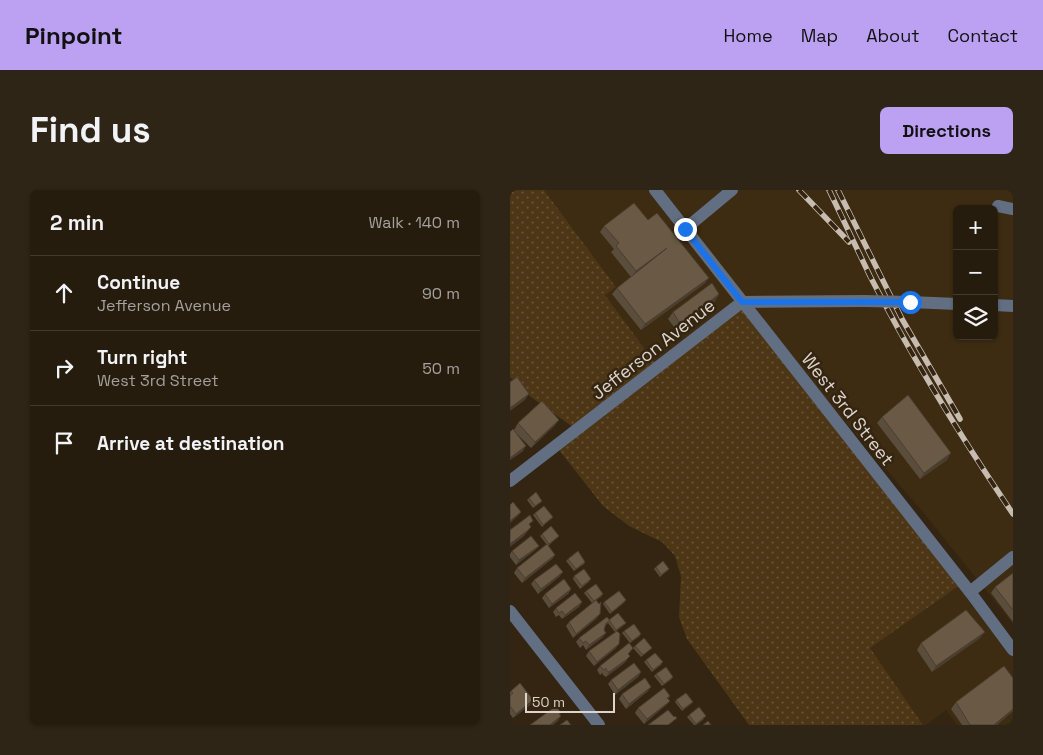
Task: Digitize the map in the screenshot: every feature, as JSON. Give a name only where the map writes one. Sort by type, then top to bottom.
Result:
[{"type":"street","name":"West 3rd Street","points":[[655,190],[970,592],[1013,650]]},
{"type":"street","points":[[685,229],[732,190]]},
{"type":"street","points":[[998,206],[1013,209]]},
{"type":"street","name":"Jefferson Avenue","points":[[510,481],[742,302],[953,304]]},
{"type":"street","points":[[998,305],[1013,306]]},
{"type":"street","points":[[970,592],[1013,557]]},
{"type":"street","points":[[510,611],[599,725]]},
{"type":"shaded area","points":[[510,190],[544,190],[616,287],[605,295],[658,367],[742,302],[963,583],[870,648],[923,725],[749,725],[687,639],[679,617],[681,576],[675,556],[662,542],[629,526],[603,506],[556,446],[577,430],[531,397],[510,377]]},
{"type":"shaded area","points":[[544,190],[1013,190],[1013,624],[922,511],[742,302],[658,368],[605,295],[616,287]]},
{"type":"shaded area","points":[[963,583],[1013,650],[1013,725],[957,725],[946,710],[926,725],[923,725],[869,648]]},
{"type":"building","points":[[634,203],[648,220],[657,213],[709,278],[645,324],[617,288],[667,248],[636,271],[616,246],[619,243],[604,226]]},
{"type":"building","points":[[712,283],[719,294],[681,325],[673,312]]},
{"type":"building","points":[[517,377],[529,394],[510,408],[510,382]]},
{"type":"building","points":[[908,395],[951,453],[924,473],[882,417]]},
{"type":"building","points":[[542,401],[559,420],[535,442],[518,423]]},
{"type":"building","points":[[513,429],[526,446],[510,458],[510,432]]},
{"type":"building","points":[[536,492],[542,501],[535,506],[529,498]]},
{"type":"building","points":[[513,502],[521,512],[510,521],[510,505]]},
{"type":"building","points":[[544,506],[553,517],[543,525],[535,513]]},
{"type":"building","points":[[530,515],[533,521],[529,524],[531,527],[510,544],[510,530]]},
{"type":"building","points":[[551,526],[559,536],[549,544],[542,534]]},
{"type":"building","points":[[531,536],[539,546],[519,560],[512,551]]},
{"type":"building","points":[[547,544],[555,555],[525,578],[517,568]]},
{"type":"building","points":[[578,551],[585,562],[576,569],[568,559]]},
{"type":"building","points":[[663,561],[669,569],[661,575],[656,567]]},
{"type":"building","points":[[556,564],[563,572],[541,589],[534,580]]},
{"type":"building","points":[[584,569],[591,579],[582,586],[574,576]]},
{"type":"building","points":[[1013,573],[1013,610],[995,587]]},
{"type":"building","points":[[564,579],[571,589],[552,604],[545,594]]},
{"type":"building","points":[[596,584],[603,594],[594,601],[586,591]]},
{"type":"building","points":[[619,591],[626,600],[612,612],[604,602]]},
{"type":"building","points":[[575,593],[582,602],[565,615],[562,611],[559,613],[556,608]]},
{"type":"building","points":[[596,600],[599,604],[601,602],[600,614],[576,634],[569,622]]},
{"type":"building","points":[[966,610],[985,632],[936,666],[921,643]]},
{"type":"building","points":[[618,613],[626,623],[616,630],[609,620]]},
{"type":"building","points":[[607,617],[610,621],[606,623],[604,630],[606,633],[589,645],[586,641],[583,643],[579,638]]},
{"type":"building","points":[[634,624],[641,634],[632,641],[624,631]]},
{"type":"building","points":[[617,631],[620,634],[619,644],[597,662],[589,651]]},
{"type":"building","points":[[644,638],[652,648],[643,655],[635,646]]},
{"type":"building","points":[[629,643],[633,648],[626,660],[609,672],[606,668],[604,670],[600,666]]},
{"type":"building","points":[[655,653],[663,662],[653,670],[646,660]]},
{"type":"building","points":[[634,663],[641,672],[618,690],[611,680]]},
{"type":"building","points":[[1004,666],[1013,678],[1013,709],[994,725],[970,725],[956,702]]},
{"type":"building","points":[[666,667],[673,677],[664,684],[656,674]]},
{"type":"building","points":[[645,678],[651,687],[629,704],[622,694]]},
{"type":"building","points":[[520,683],[533,700],[516,714],[510,706],[510,696],[513,693],[511,691]]},
{"type":"building","points":[[664,688],[670,696],[667,698],[670,701],[647,719],[638,708]]},
{"type":"building","points":[[686,693],[693,702],[683,709],[676,700]]},
{"type":"building","points":[[556,706],[561,716],[550,725],[530,725]]},
{"type":"building","points":[[699,707],[706,716],[696,724],[689,715]]},
{"type":"building","points":[[668,710],[677,718],[668,725],[648,725]]},
{"type":"building","points":[[567,720],[571,725],[560,725]]},
{"type":"building","points":[[708,721],[711,725],[703,725]]},
{"type":"railway","points":[[799,190],[849,242]]},
{"type":"railway","points":[[829,190],[870,276],[920,367],[1013,514]]},
{"type":"railway","points":[[838,190],[902,319],[960,419]]},
{"type":"route","points":[[685,229],[742,302],[910,302]]}]
